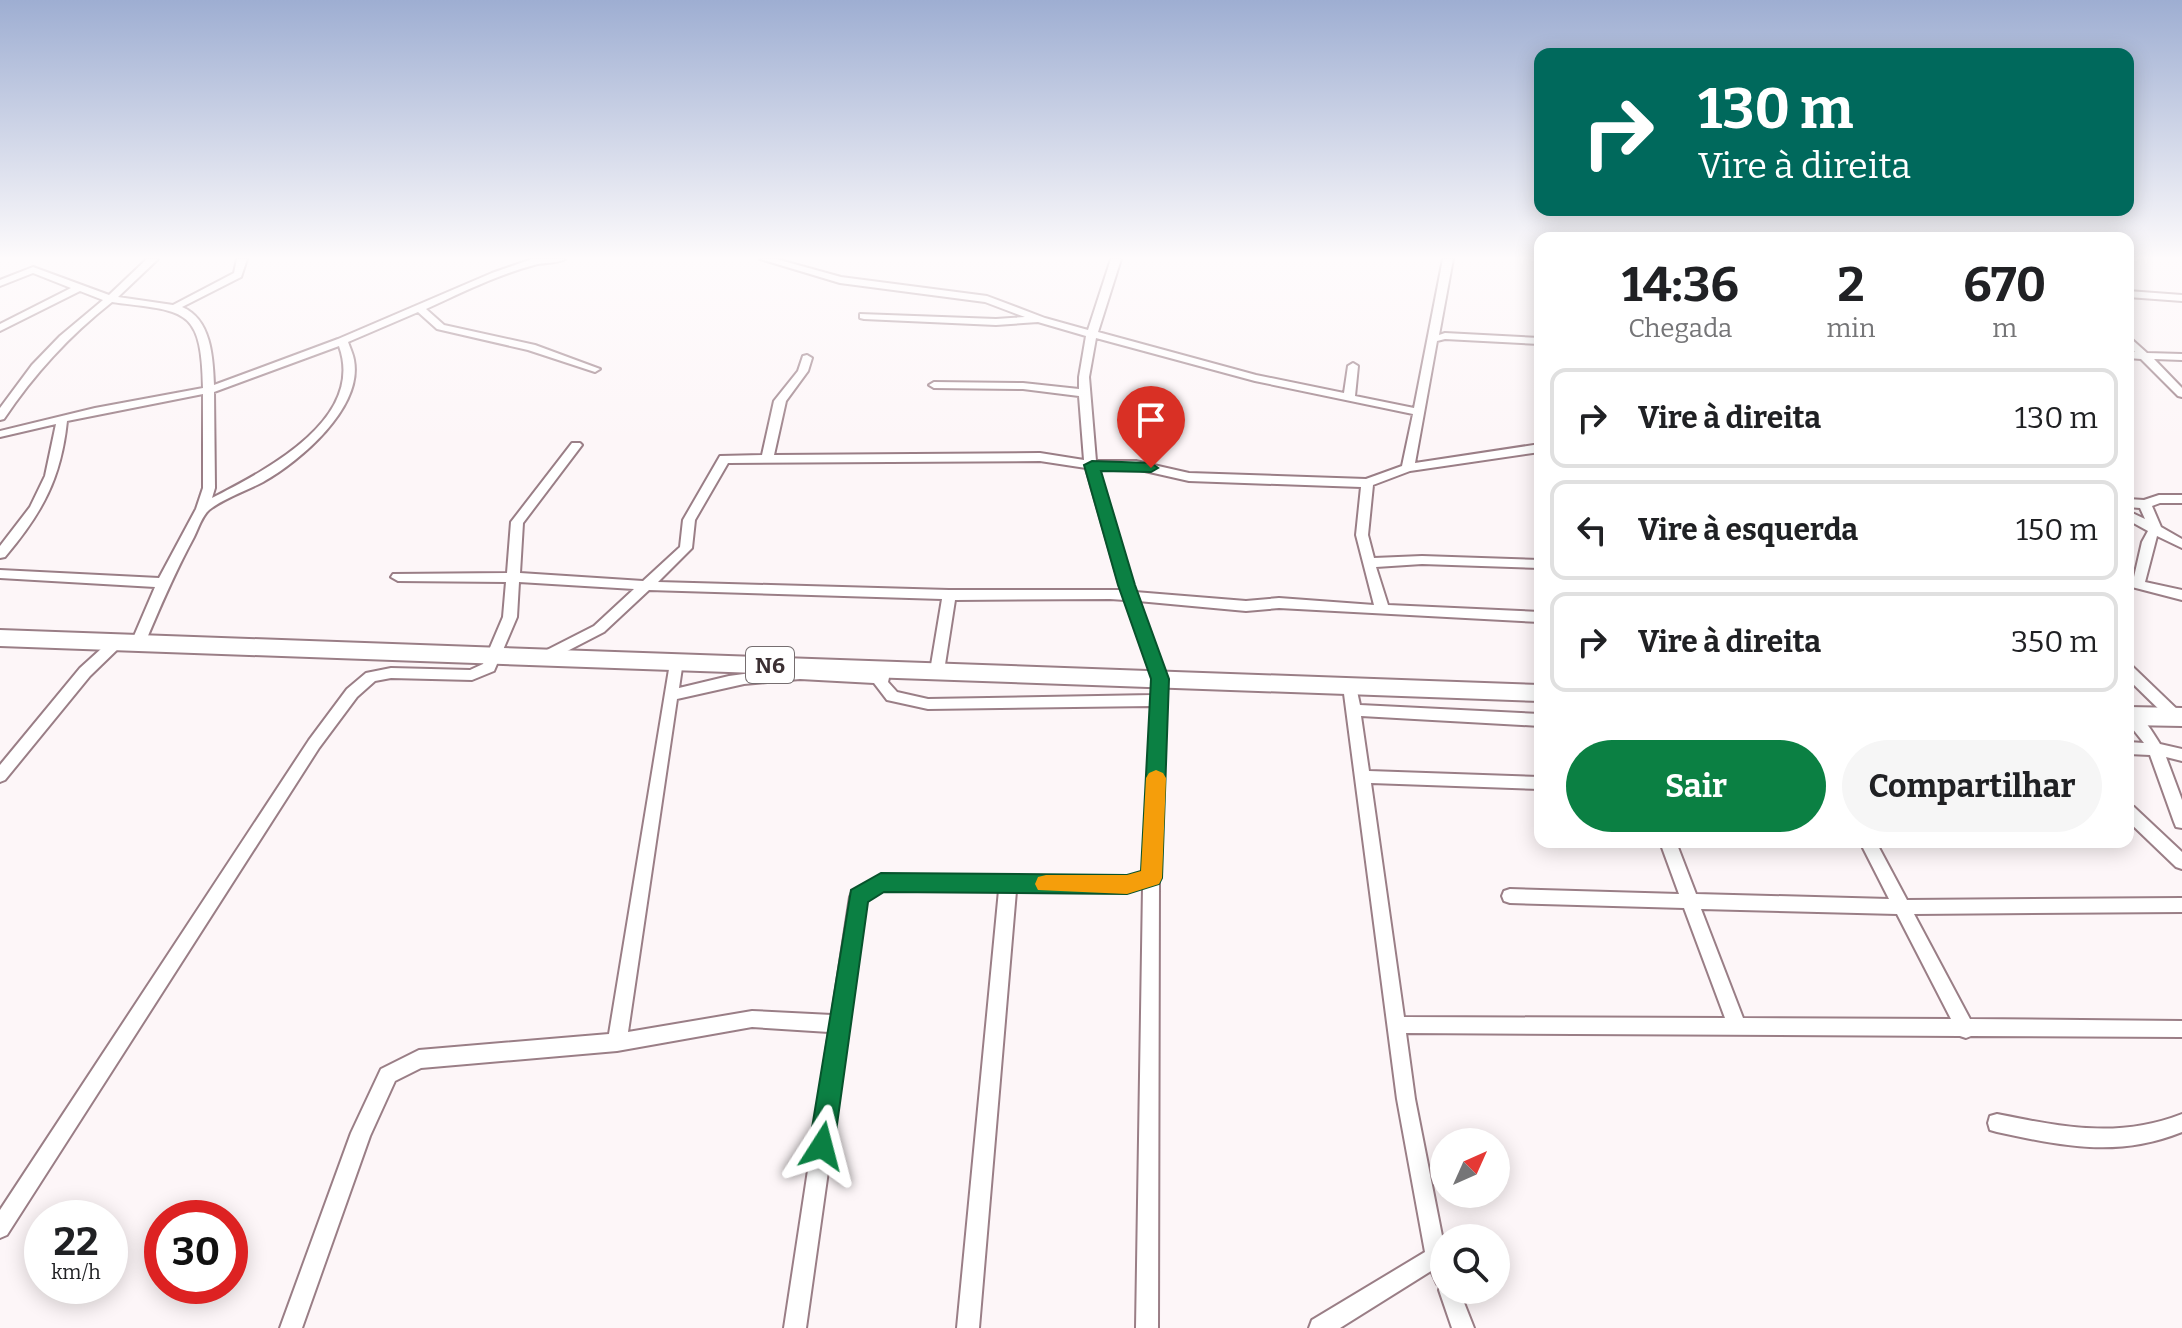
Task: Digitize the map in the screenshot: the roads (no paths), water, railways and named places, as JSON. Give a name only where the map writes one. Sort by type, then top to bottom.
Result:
[{"type":"highway","name":"N6","points":[[0,638],[676,661],[883,673],[937,671],[1160,690],[1350,686],[1534,693]]},
{"type":"highway","points":[[2134,715],[2179,717]]},
{"type":"street","points":[[0,417],[15,391],[57,344],[84,321]]},
{"type":"street","points":[[0,776],[85,672],[127,642],[202,509],[209,488],[209,390],[201,329],[194,321]]},
{"type":"street","points":[[0,434],[209,390],[389,321]]},
{"type":"street","points":[[434,321],[441,327],[531,347],[595,369]]},
{"type":"street","points":[[973,321],[1019,321]]},
{"type":"street","points":[[1045,321],[1255,378],[1418,412]]},
{"type":"street","points":[[1096,321],[1084,377],[1088,454],[1160,690],[1151,878],[1147,1328]]},
{"type":"street","points":[[1408,468],[1436,321]]},
{"type":"street","points":[[1431,340],[1445,336],[1534,341]]},
{"type":"street","points":[[202,509],[267,475],[316,433],[341,402],[349,383],[348,352],[342,341]]},
{"type":"street","points":[[2134,345],[2182,394]]},
{"type":"street","points":[[2134,355],[2182,357]]},
{"type":"street","points":[[767,459],[780,401],[795,383],[807,358]]},
{"type":"street","points":[[1349,399],[1353,366]]},
{"type":"street","points":[[934,385],[1023,386],[1085,393]]},
{"type":"street","points":[[0,389],[15,391]]},
{"type":"street","points":[[0,554],[34,513],[46,493],[59,454],[62,419]]},
{"type":"street","points":[[0,1228],[314,744],[352,693],[371,677],[391,673],[472,675],[489,667],[510,617],[517,522],[576,445]]},
{"type":"street","points":[[546,657],[599,629],[686,548],[689,520],[724,459],[1040,457],[1092,465],[1136,465],[1206,478],[1367,483],[1408,468],[1534,449]]},
{"type":"street","points":[[1367,483],[1362,535],[1378,599],[1384,610]]},
{"type":"street","points":[[2134,503],[2182,499]]},
{"type":"street","points":[[2134,580],[2147,561],[2147,544],[2155,529],[2145,504]]},
{"type":"street","points":[[2134,518],[2182,544]]},
{"type":"street","points":[[1369,563],[1422,560],[1534,564]]},
{"type":"street","points":[[0,574],[163,583]]},
{"type":"street","points":[[398,577],[549,578],[646,585],[949,595],[1110,594],[1246,606],[1279,603],[1534,617]]},
{"type":"street","points":[[2134,583],[2182,595]]},
{"type":"street","points":[[937,671],[949,595]]},
{"type":"street","points":[[617,1042],[676,661]]},
{"type":"street","points":[[671,695],[747,676],[791,674],[857,679],[883,673],[881,683],[892,696],[928,704],[1160,690]]},
{"type":"street","points":[[2134,676],[2179,717]]},
{"type":"street","points":[[1350,686],[1406,1099],[1431,1224]]},
{"type":"street","points":[[1353,710],[1534,720]]},
{"type":"street","points":[[2134,722],[2154,749],[2182,822]]},
{"type":"street","points":[[2134,748],[2182,755]]},
{"type":"street","points":[[1362,777],[1534,783]]},
{"type":"street","points":[[2134,817],[2182,862]]},
{"type":"street","points":[[1670,848],[1737,1026]]},
{"type":"street","points":[[1871,848],[1966,1030]]},
{"type":"street","points":[[795,1328],[858,897],[881,883],[1127,884],[1151,878]]},
{"type":"street","points":[[968,1328],[1008,884]]},
{"type":"street","points":[[1510,896],[1902,907],[2182,905]]},
{"type":"street","points":[[291,1328],[361,1133],[388,1075],[419,1059],[617,1042],[752,1019],[840,1024]]},
{"type":"street","points":[[1397,1025],[2182,1029]]},
{"type":"street","points":[[1997,1123],[2053,1134],[2133,1139],[2149,1137],[2182,1123]]},
{"type":"street","points":[[1320,1328],[1430,1272]]},
{"type":"street","points":[[1454,1304],[1463,1328]]}]
